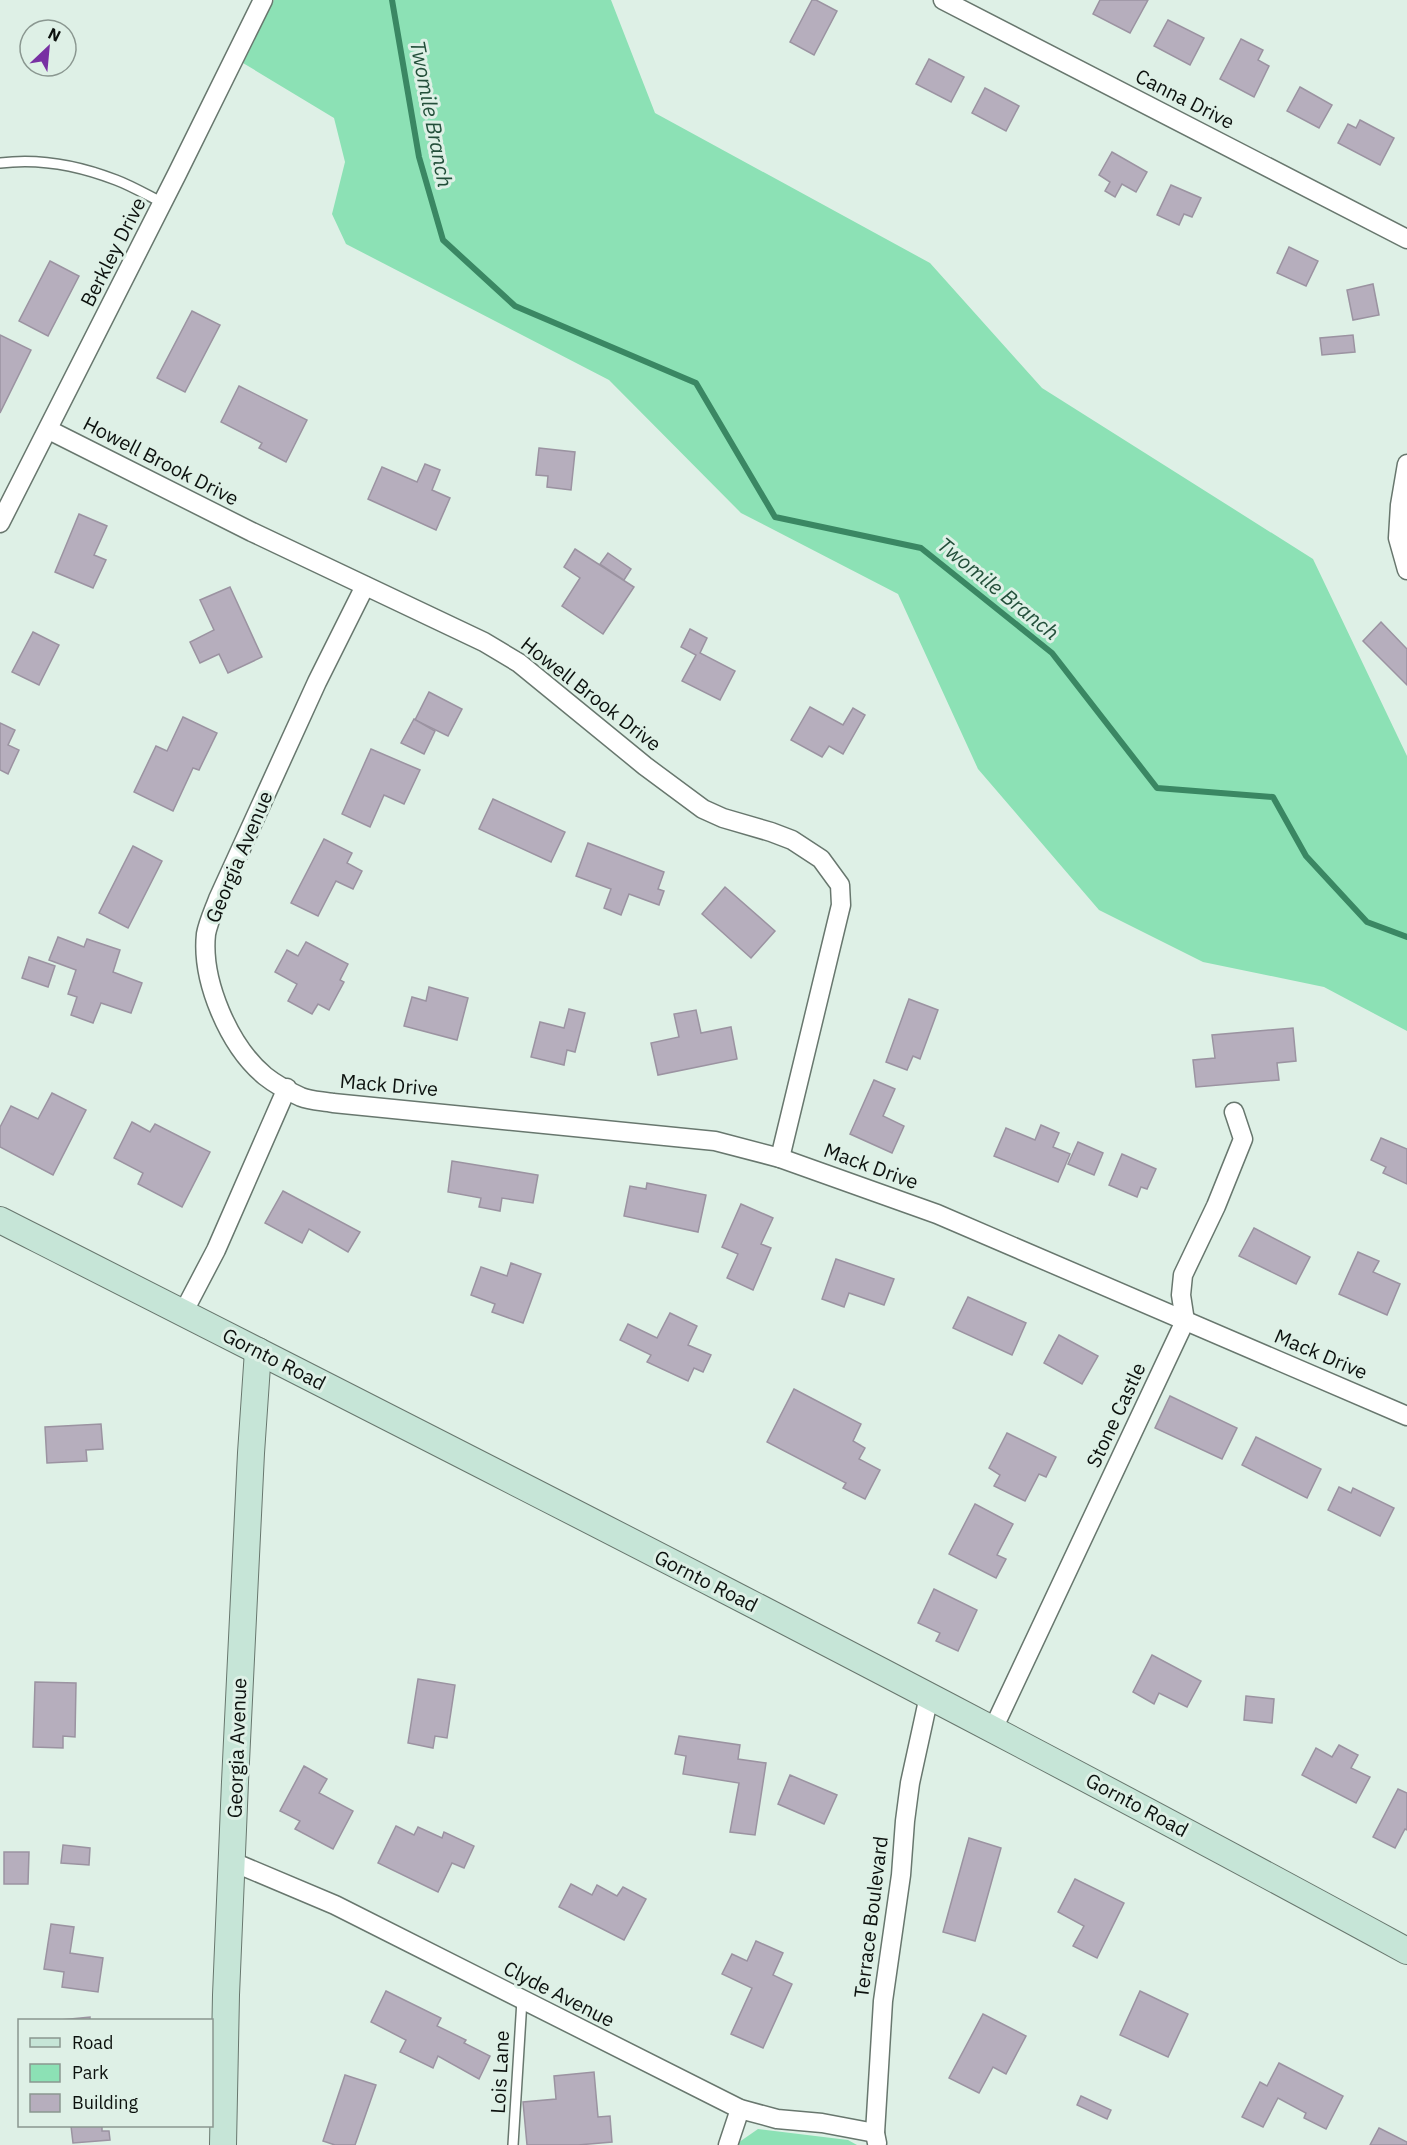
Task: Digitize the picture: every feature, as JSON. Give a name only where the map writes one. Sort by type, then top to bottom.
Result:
[{"type":"main road","name":"Gornto Road","points":[[0,1220],[993,1729],[1407,1951]]},
{"type":"main road","name":"Georgia Avenue","points":[[223,2145],[226,1995],[250,1453],[258,1351]]},
{"type":"street","name":"Berkley Drive","points":[[0,523],[49,430],[263,0]]},
{"type":"street","name":"Canna Drive","points":[[943,0],[1407,239]]},
{"type":"street","name":"Howell Brook Drive","points":[[49,430],[252,532],[484,642],[519,663],[645,766],[703,809],[723,818],[792,840],[821,859],[840,885],[841,905],[780,1158]]},
{"type":"street","points":[[1407,464],[1400,505],[1398,538],[1407,570]]},
{"type":"street","name":"Georgia Avenue","points":[[287,1088],[266,1077],[244,1055],[226,1021],[212,990],[206,957],[207,932],[218,899],[317,682],[365,586]]},
{"type":"street","points":[[183,1313],[216,1250],[287,1088]]},
{"type":"street","name":"Mack Drive","points":[[287,1088],[303,1098],[333,1103],[716,1141],[780,1158],[937,1214],[1407,1416]]},
{"type":"street","points":[[1185,1321],[1181,1295],[1183,1275],[1216,1206],[1243,1139],[1234,1112]]},
{"type":"street","name":"Stone Castle","points":[[993,1729],[1185,1321]]},
{"type":"street","name":"Terrace Boulevard","points":[[876,2139],[883,2001],[901,1875],[910,1783],[929,1696]]},
{"type":"street","name":"Clyde Avenue","points":[[233,1862],[335,1905],[740,2109],[777,2120],[822,2123],[876,2139]]},
{"type":"street","points":[[728,2145],[740,2109]]},
{"type":"lane","points":[[0,163],[15,161],[65,165],[117,180],[163,203]]},
{"type":"lane","name":"Lois Lane","points":[[513,2145],[522,2000]]},
{"type":"green space","points":[[274,0],[611,0],[655,113],[930,263],[1042,388],[1313,559],[1407,756],[1407,1031],[1324,987],[1203,962],[1099,910],[978,769],[898,594],[741,513],[609,380],[346,244],[332,214],[345,162],[334,118],[243,63]]},
{"type":"green space","points":[[758,2129],[848,2140],[857,2145],[735,2145]]},
{"type":"building","points":[[812,0],[837,11],[814,55],[790,42]]},
{"type":"building","points":[[1100,0],[1148,0],[1130,33],[1093,14]]},
{"type":"building","points":[[1168,20],[1204,38],[1190,65],[1154,46]]},
{"type":"building","points":[[1241,39],[1263,50],[1258,60],[1269,66],[1254,97],[1220,79]]},
{"type":"building","points":[[929,59],[964,77],[951,102],[916,84]]},
{"type":"building","points":[[1300,87],[1332,105],[1319,128],[1287,111]]},
{"type":"building","points":[[985,88],[1019,106],[1006,131],[972,113]]},
{"type":"building","points":[[1360,120],[1394,138],[1380,165],[1338,143],[1348,124],[1356,128]]},
{"type":"building","points":[[1112,152],[1147,172],[1136,192],[1122,184],[1115,197],[1105,191],[1110,182],[1099,175]]},
{"type":"building","points":[[1171,185],[1201,198],[1192,217],[1184,214],[1179,225],[1157,215]]},
{"type":"building","points":[[1289,247],[1318,261],[1306,286],[1277,273]]},
{"type":"building","points":[[50,261],[79,276],[48,336],[19,321]]},
{"type":"building","points":[[1373,284],[1379,315],[1353,320],[1347,290]]},
{"type":"building","points":[[192,311],[220,325],[185,392],[157,378]]},
{"type":"building","points":[[0,335],[31,350],[0,413]]},
{"type":"building","points":[[1353,335],[1355,352],[1322,355],[1320,338]]},
{"type":"building","points":[[239,386],[307,420],[286,462],[259,448],[262,443],[221,422]]},
{"type":"building","points":[[539,448],[575,452],[571,490],[547,487],[548,476],[536,475]]},
{"type":"building","points":[[425,464],[440,470],[432,490],[450,498],[436,530],[368,499],[382,467],[417,482]]},
{"type":"building","points":[[79,514],[107,526],[94,555],[106,560],[93,588],[55,572]]},
{"type":"building","points":[[575,549],[634,587],[603,634],[562,606],[580,578],[564,567]]},
{"type":"building","points":[[608,553],[631,569],[624,580],[600,564]]},
{"type":"building","points":[[230,587],[262,657],[228,673],[219,654],[200,663],[190,642],[214,630],[200,600]]},
{"type":"building","points":[[1381,622],[1407,649],[1407,685],[1363,641]]},
{"type":"building","points":[[690,629],[707,638],[700,653],[735,671],[720,700],[682,681],[696,655],[681,647]]},
{"type":"building","points":[[33,632],[59,645],[39,685],[12,672]]},
{"type":"building","points":[[429,692],[462,709],[448,736],[415,720]]},
{"type":"building","points":[[810,707],[843,725],[853,708],[865,715],[843,754],[829,746],[822,757],[791,740]]},
{"type":"building","points":[[183,717],[217,733],[199,770],[193,768],[173,811],[134,792],[156,746],[167,751]]},
{"type":"building","points":[[414,719],[435,731],[424,754],[401,743]]},
{"type":"building","points":[[0,723],[15,730],[8,745],[19,750],[8,774],[0,770]]},
{"type":"building","points":[[371,749],[420,770],[404,804],[384,795],[370,827],[342,814]]},
{"type":"building","points":[[493,799],[565,832],[551,862],[479,829]]},
{"type":"building","points":[[324,839],[352,853],[347,863],[362,871],[353,889],[336,881],[318,916],[291,903]]},
{"type":"building","points":[[588,843],[664,872],[658,889],[664,891],[659,905],[629,894],[621,915],[604,908],[611,889],[576,876]]},
{"type":"building","points":[[133,846],[162,861],[128,928],[99,913]]},
{"type":"building","points":[[725,887],[775,931],[751,958],[702,914]]},
{"type":"building","points":[[58,937],[84,947],[87,939],[120,950],[113,972],[142,983],[131,1013],[101,1003],[93,1023],[71,1015],[77,997],[68,994],[76,970],[49,960]]},
{"type":"building","points":[[306,942],[348,964],[340,980],[344,982],[329,1010],[318,1004],[312,1014],[288,1001],[297,984],[275,972],[287,950],[298,956]]},
{"type":"building","points":[[29,957],[55,966],[48,987],[22,978]]},
{"type":"building","points":[[429,987],[468,998],[457,1040],[404,1026],[412,997],[426,1001]]},
{"type":"building","points":[[909,999],[938,1010],[920,1059],[913,1056],[907,1070],[886,1062]]},
{"type":"building","points":[[569,1009],[585,1013],[575,1052],[567,1050],[564,1065],[531,1057],[540,1022],[564,1028]]},
{"type":"building","points":[[696,1010],[701,1033],[731,1027],[737,1059],[658,1075],[651,1043],[679,1037],[674,1014]]},
{"type":"building","points":[[1293,1028],[1296,1061],[1277,1063],[1279,1080],[1196,1087],[1193,1060],[1215,1058],[1212,1035]]},
{"type":"building","points":[[874,1080],[895,1089],[883,1116],[904,1126],[892,1153],[850,1134]]},
{"type":"building","points":[[52,1093],[86,1110],[53,1175],[0,1147],[0,1127],[11,1106],[38,1119]]},
{"type":"building","points":[[132,1122],[150,1132],[155,1124],[210,1152],[182,1207],[138,1184],[143,1173],[114,1158]]},
{"type":"building","points":[[1041,1125],[1059,1133],[1053,1147],[1070,1154],[1058,1182],[994,1156],[1006,1128],[1035,1140]]},
{"type":"building","points":[[1381,1138],[1407,1149],[1407,1184],[1383,1173],[1386,1167],[1371,1160]]},
{"type":"building","points":[[1078,1142],[1103,1153],[1094,1175],[1068,1164]]},
{"type":"building","points":[[1122,1154],[1156,1169],[1147,1189],[1141,1187],[1137,1197],[1109,1185]]},
{"type":"building","points":[[452,1161],[538,1175],[533,1203],[502,1198],[500,1211],[479,1207],[481,1198],[448,1192]]},
{"type":"building","points":[[647,1183],[706,1195],[698,1232],[624,1216],[630,1186],[646,1189]]},
{"type":"building","points":[[283,1191],[360,1232],[348,1252],[309,1229],[302,1243],[265,1223]]},
{"type":"building","points":[[741,1204],[773,1218],[761,1244],[771,1248],[753,1290],[727,1278],[738,1254],[722,1247]]},
{"type":"building","points":[[1254,1228],[1310,1257],[1296,1284],[1239,1256]]},
{"type":"building","points":[[1358,1252],[1379,1261],[1373,1272],[1400,1284],[1387,1315],[1339,1294]]},
{"type":"building","points":[[836,1259],[894,1279],[884,1305],[849,1293],[844,1307],[822,1299]]},
{"type":"building","points":[[511,1263],[541,1274],[523,1323],[492,1312],[495,1304],[471,1295],[481,1267],[507,1276]]},
{"type":"building","points":[[968,1297],[1026,1323],[1012,1355],[953,1328]]},
{"type":"building","points":[[670,1313],[697,1326],[688,1345],[711,1355],[703,1372],[694,1368],[688,1381],[647,1362],[651,1355],[620,1340],[628,1324],[657,1338]]},
{"type":"building","points":[[1059,1335],[1098,1356],[1082,1384],[1044,1363]]},
{"type":"building","points":[[794,1389],[861,1424],[853,1441],[865,1448],[859,1459],[880,1470],[865,1499],[843,1488],[846,1483],[767,1442]]},
{"type":"building","points":[[1170,1396],[1237,1428],[1222,1459],[1155,1428]]},
{"type":"building","points":[[101,1424],[103,1449],[86,1450],[87,1461],[47,1463],[45,1427]]},
{"type":"building","points":[[1007,1433],[1056,1457],[1046,1477],[1039,1474],[1025,1501],[994,1486],[1000,1475],[989,1468]]},
{"type":"building","points":[[1256,1437],[1321,1469],[1307,1498],[1242,1465]]},
{"type":"building","points":[[1339,1487],[1351,1493],[1353,1488],[1394,1508],[1380,1536],[1328,1510]]},
{"type":"building","points":[[975,1504],[1013,1524],[997,1555],[1006,1559],[996,1578],[949,1554]]},
{"type":"building","points":[[934,1589],[977,1610],[958,1651],[936,1641],[940,1633],[918,1623]]},
{"type":"building","points":[[1152,1655],[1201,1681],[1187,1707],[1159,1693],[1154,1704],[1133,1692]]},
{"type":"building","points":[[418,1679],[455,1685],[447,1738],[435,1736],[433,1748],[408,1743]]},
{"type":"building","points":[[35,1682],[76,1683],[75,1737],[63,1736],[63,1748],[33,1747]]},
{"type":"building","points":[[1246,1696],[1274,1699],[1272,1723],[1244,1720]]},
{"type":"building","points":[[679,1736],[740,1745],[738,1759],[766,1763],[755,1835],[730,1832],[739,1783],[683,1774],[686,1756],[675,1754]]},
{"type":"building","points":[[1339,1745],[1358,1755],[1351,1768],[1370,1777],[1356,1803],[1302,1775],[1316,1748],[1332,1757]]},
{"type":"building","points":[[304,1766],[327,1779],[319,1793],[353,1811],[333,1849],[295,1829],[300,1821],[280,1811]]},
{"type":"building","points":[[790,1775],[837,1795],[824,1824],[778,1804]]},
{"type":"building","points":[[1398,1789],[1407,1793],[1407,1830],[1405,1829],[1395,1848],[1373,1837]]},
{"type":"building","points":[[396,1826],[414,1835],[418,1827],[442,1838],[444,1832],[474,1846],[464,1868],[452,1863],[438,1892],[378,1863]]},
{"type":"building","points":[[969,1838],[1001,1848],[975,1941],[943,1932]]},
{"type":"building","points":[[63,1845],[90,1848],[89,1865],[61,1863]]},
{"type":"building","points":[[4,1852],[29,1852],[28,1884],[4,1884]]},
{"type":"building","points":[[1075,1879],[1124,1903],[1097,1958],[1073,1946],[1084,1926],[1058,1912]]},
{"type":"building","points":[[571,1884],[592,1895],[597,1885],[617,1896],[623,1887],[646,1899],[624,1940],[559,1907]]},
{"type":"building","points":[[51,1924],[74,1927],[70,1953],[103,1958],[98,1992],[62,1987],[64,1972],[44,1969]]},
{"type":"building","points":[[756,1941],[783,1953],[773,1975],[792,1984],[763,2048],[731,2034],[752,1988],[722,1974],[732,1954],[747,1961]]},
{"type":"building","points":[[386,1991],[441,2018],[437,2026],[466,2040],[464,2043],[490,2056],[479,2079],[438,2056],[433,2068],[400,2052],[406,2040],[371,2022]]},
{"type":"building","points":[[1140,1991],[1188,2014],[1168,2057],[1120,2035]]},
{"type":"building","points":[[983,2014],[1026,2036],[1006,2074],[993,2067],[979,2093],[949,2078]]},
{"type":"building","points":[[1279,2063],[1343,2096],[1326,2129],[1304,2118],[1306,2113],[1278,2098],[1263,2127],[1242,2117],[1260,2082],[1267,2086]]},
{"type":"building","points":[[594,2072],[598,2117],[610,2116],[612,2142],[527,2145],[523,2102],[556,2099],[554,2076]]},
{"type":"building","points":[[345,2075],[376,2085],[355,2145],[335,2145],[323,2141]]},
{"type":"building","points":[[1081,2096],[1111,2110],[1107,2119],[1077,2105]]},
{"type":"building","points":[[71,2127],[102,2127],[102,2131],[109,2131],[110,2140],[73,2143]]},
{"type":"building","points":[[1379,2128],[1407,2142],[1407,2145],[1370,2145]]},
{"type":"waterway","name":"Twomile Branch","points":[[392,0],[419,157],[443,240],[515,306],[696,383],[775,517],[921,548],[1052,653],[1157,788],[1273,797],[1306,856],[1367,922],[1407,937]]}]
